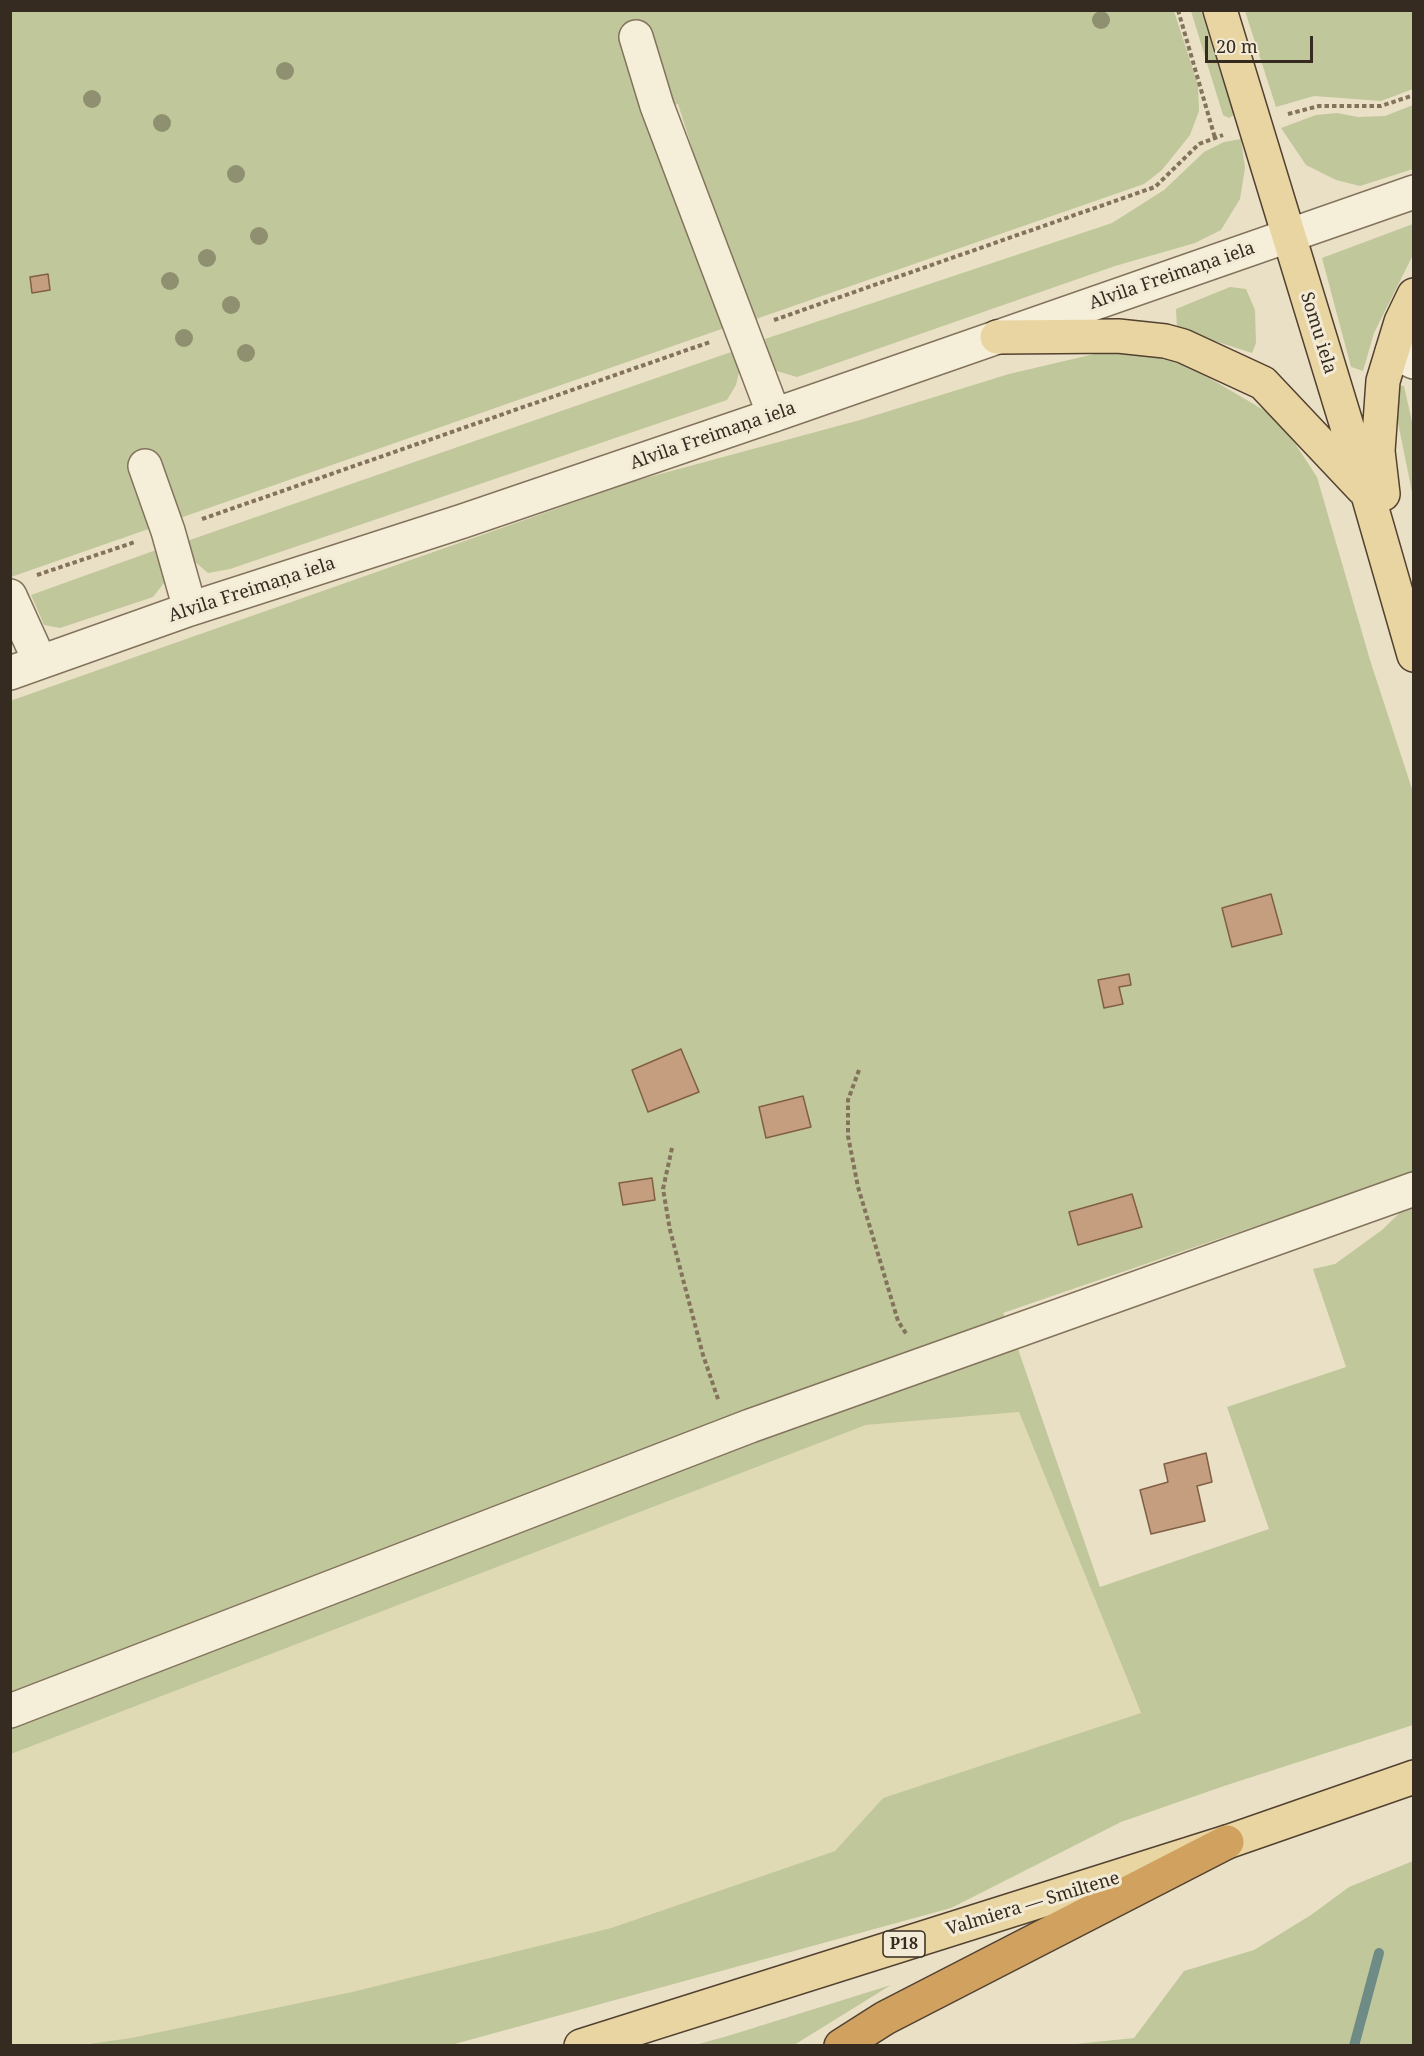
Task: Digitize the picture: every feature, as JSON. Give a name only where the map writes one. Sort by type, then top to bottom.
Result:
[{"type":"highway","points":[[841,2046],[885,2018],[1227,1842]]},
{"type":"main road","name":"Somu iela","points":[[1220,10],[1368,495],[1413,655]]},
{"type":"main road","points":[[1400,612],[1378,451],[1383,381],[1403,357],[1401,322],[1413,295]]},
{"type":"main road","points":[[997,337],[1118,336],[1165,341],[1183,346],[1263,383],[1368,495]]},
{"type":"main road","name":"Valmiera — Smiltene","points":[[581,2046],[1227,1842],[1413,1777]]},
{"type":"street","points":[[636,37],[657,106],[774,415]]},
{"type":"street","name":"Alvila Freimaņa iela","points":[[25,668],[190,609],[463,521],[774,415],[1413,192]]},
{"type":"street","points":[[145,466],[168,531],[190,609]]},
{"type":"street","points":[[22,586],[25,668]]},
{"type":"street","points":[[10,1712],[750,1426],[1413,1189]]},
{"type":"path","points":[[1178,10],[1215,138]]},
{"type":"path","points":[[1279,116],[1319,106],[1381,106],[1413,95]]},
{"type":"path","points":[[22,586],[168,531],[1129,197],[1155,187],[1198,144],[1229,133]]},
{"type":"path","points":[[859,1070],[848,1100],[848,1136],[858,1187],[898,1321],[926,1363]]},
{"type":"path","points":[[672,1148],[663,1189],[670,1230],[703,1355],[717,1400],[750,1426]]},
{"type":"shaded area","points":[[1019,1412],[1141,1714],[883,1798],[835,1851],[611,1928],[352,1992],[131,2038],[81,2045],[11,2046],[11,1754],[866,1425]]},
{"type":"green space","points":[[10,11],[1174,11],[1198,85],[1199,111],[1190,135],[1162,170],[1144,184],[753,320],[714,217],[678,104],[648,108],[733,325],[11,577]]},
{"type":"green space","points":[[1191,11],[1201,11],[1234,115],[1229,118],[1223,115]]},
{"type":"green space","points":[[1245,11],[1413,11],[1413,89],[1381,101],[1314,96],[1276,107]]},
{"type":"green space","points":[[1413,105],[1413,169],[1360,186],[1336,180],[1306,165],[1281,128],[1316,115],[1337,113],[1358,117],[1385,116]]},
{"type":"green space","points":[[1241,139],[1245,168],[1240,199],[1221,230],[1195,243],[1115,266],[797,377],[773,370],[765,339],[1112,223],[1164,190],[1204,152],[1224,142]]},
{"type":"green space","points":[[1413,224],[1413,255],[1374,333],[1363,371],[1351,367],[1322,258]]},
{"type":"green space","points":[[1230,287],[1246,289],[1255,310],[1256,343],[1252,353],[1177,329],[1176,309]]},
{"type":"green space","points":[[1120,348],[1189,366],[1279,419],[1317,477],[1370,660],[1413,792],[1413,1172],[1003,1313],[1017,1346],[1100,1587],[1269,1529],[1227,1407],[1346,1367],[1313,1269],[1335,1264],[1382,1230],[1413,1200],[1413,1725],[1121,1822],[951,1908],[451,2045],[81,2045],[131,2038],[352,1992],[611,1928],[835,1851],[883,1798],[1141,1713],[1019,1412],[866,1425],[11,1754],[10,701],[638,480],[860,420],[1009,374]]},
{"type":"green space","points":[[734,351],[740,368],[736,385],[727,400],[230,569],[208,573],[194,561],[187,541]]},
{"type":"green space","points":[[1399,385],[1404,386],[1413,426],[1413,497],[1394,403]]},
{"type":"green space","points":[[156,550],[163,566],[164,583],[153,597],[60,628],[44,625],[31,595]]},
{"type":"green space","points":[[1413,1861],[1413,2045],[1066,2045],[1134,2038],[1184,1971],[1254,1950],[1311,1915],[1349,1887]]},
{"type":"green space","points":[[891,1985],[794,2045],[695,2045],[731,2035]]},
{"type":"building","points":[[48,274],[50,290],[32,293],[30,277]]},
{"type":"building","points":[[1271,894],[1282,934],[1232,947],[1222,908]]},
{"type":"building","points":[[1129,974],[1131,985],[1119,987],[1123,1004],[1104,1008],[1098,980]]},
{"type":"building","points":[[681,1049],[699,1092],[648,1112],[632,1070]]},
{"type":"building","points":[[803,1096],[811,1127],[766,1138],[759,1107]]},
{"type":"building","points":[[652,1178],[655,1200],[623,1205],[619,1183]]},
{"type":"building","points":[[1132,1194],[1142,1227],[1078,1245],[1069,1212]]},
{"type":"building","points":[[1206,1453],[1212,1482],[1197,1486],[1205,1521],[1151,1534],[1140,1490],[1168,1482],[1164,1464]]},
{"type":"waterway","points":[[1354,2046],[1379,1953]]}]
